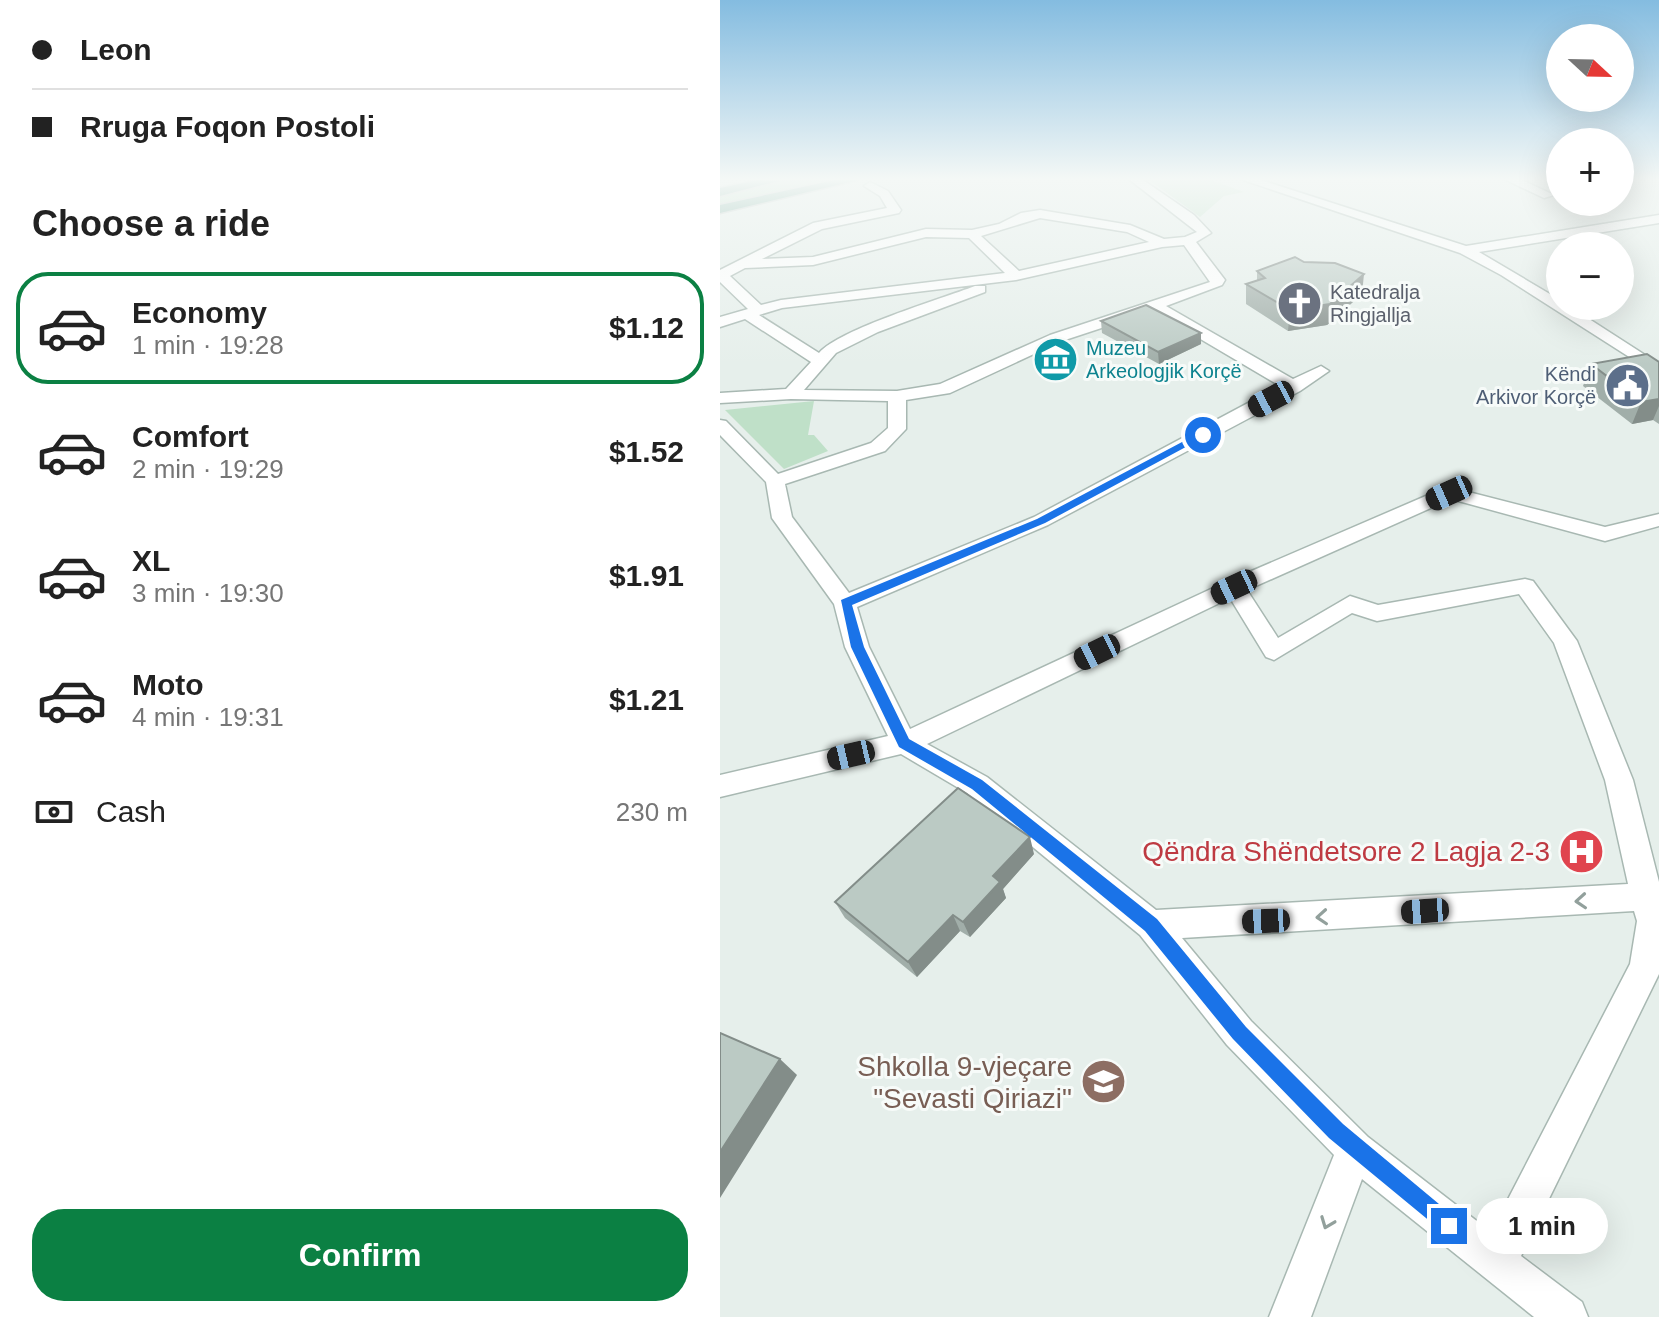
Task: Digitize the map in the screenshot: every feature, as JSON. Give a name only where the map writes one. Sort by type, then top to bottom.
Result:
[{"type":"street","points":[[789,241],[720,274],[752,312],[818,359]]},
{"type":"street","points":[[746,264],[813,261],[892,241]]},
{"type":"street","points":[[980,241],[1016,276]]},
{"type":"street","points":[[720,322],[752,312],[884,290],[1016,276],[1162,243],[1182,241]]},
{"type":"street","points":[[720,398],[791,394],[897,396],[944,389],[1056,338],[1215,285],[1218,280],[1188,241]]},
{"type":"street","points":[[1439,241],[1465,250],[1494,266],[1659,371]]},
{"type":"street","points":[[1465,250],[1520,241]]},
{"type":"street","points":[[1494,266],[1546,252]]},
{"type":"street","points":[[791,394],[818,359],[830,350],[873,329],[1016,276]]},
{"type":"street","points":[[1152,304],[1294,387]]},
{"type":"street","points":[[1638,358],[1659,350]]},
{"type":"street","points":[[845,603],[1041,521],[1321,371]]},
{"type":"street","points":[[775,481],[878,447],[897,429],[897,396]]},
{"type":"street","points":[[720,425],[775,481],[782,518],[845,603],[857,647],[904,743],[977,785],[1151,925],[1239,1033],[1355,1150],[1567,1317]]},
{"type":"street","points":[[720,786],[904,743],[1234,587],[1449,493],[1605,534],[1659,520]]},
{"type":"street","points":[[1234,587],[1274,651],[1350,604],[1377,613],[1525,586],[1565,641],[1586,694],[1619,780],[1654,896],[1646,967],[1496,1264]]},
{"type":"street","points":[[1151,925],[1654,896]]},
{"type":"street","points":[[1290,1317],[1355,1150]]},
{"type":"green space","points":[[814,401],[808,435],[814,435],[828,451],[784,469],[725,410]]},
{"type":"building","points":[[1295,257],[1304,262],[1335,263],[1364,274],[1330,304],[1290,310],[1246,284],[1265,278],[1257,271]]},
{"type":"building","points":[[1146,305],[1201,333],[1158,352],[1101,321]]},
{"type":"building","points":[[1647,354],[1659,362],[1659,399],[1641,402],[1591,364]]},
{"type":"building","points":[[958,788],[1030,837],[993,876],[1000,882],[963,922],[953,915],[908,962],[835,902]]},
{"type":"building","points":[[720,1033],[780,1059],[720,1152]]},
{"type":"place","name":"Katedralja Ringjallja","points":[[1299,304]]},
{"type":"place","name":"Muzeu Arkeologjik Korçë","points":[[1055,360]]},
{"type":"place","name":"Këndi Arkivor Korçë","points":[[1627,385]]},
{"type":"place","name":"Qëndra Shëndetsore 2 Lagja 2-3","points":[[1581,851]]},
{"type":"place","name":"Shkolla 9-vjeçare \"Sevasti Qiriazi\"","points":[[1103,1082]]},
{"type":"route","points":[[1203,435],[1041,521],[845,603],[857,647],[904,743],[977,785],[1151,925],[1239,1033],[1336,1131],[1449,1226]]}]
